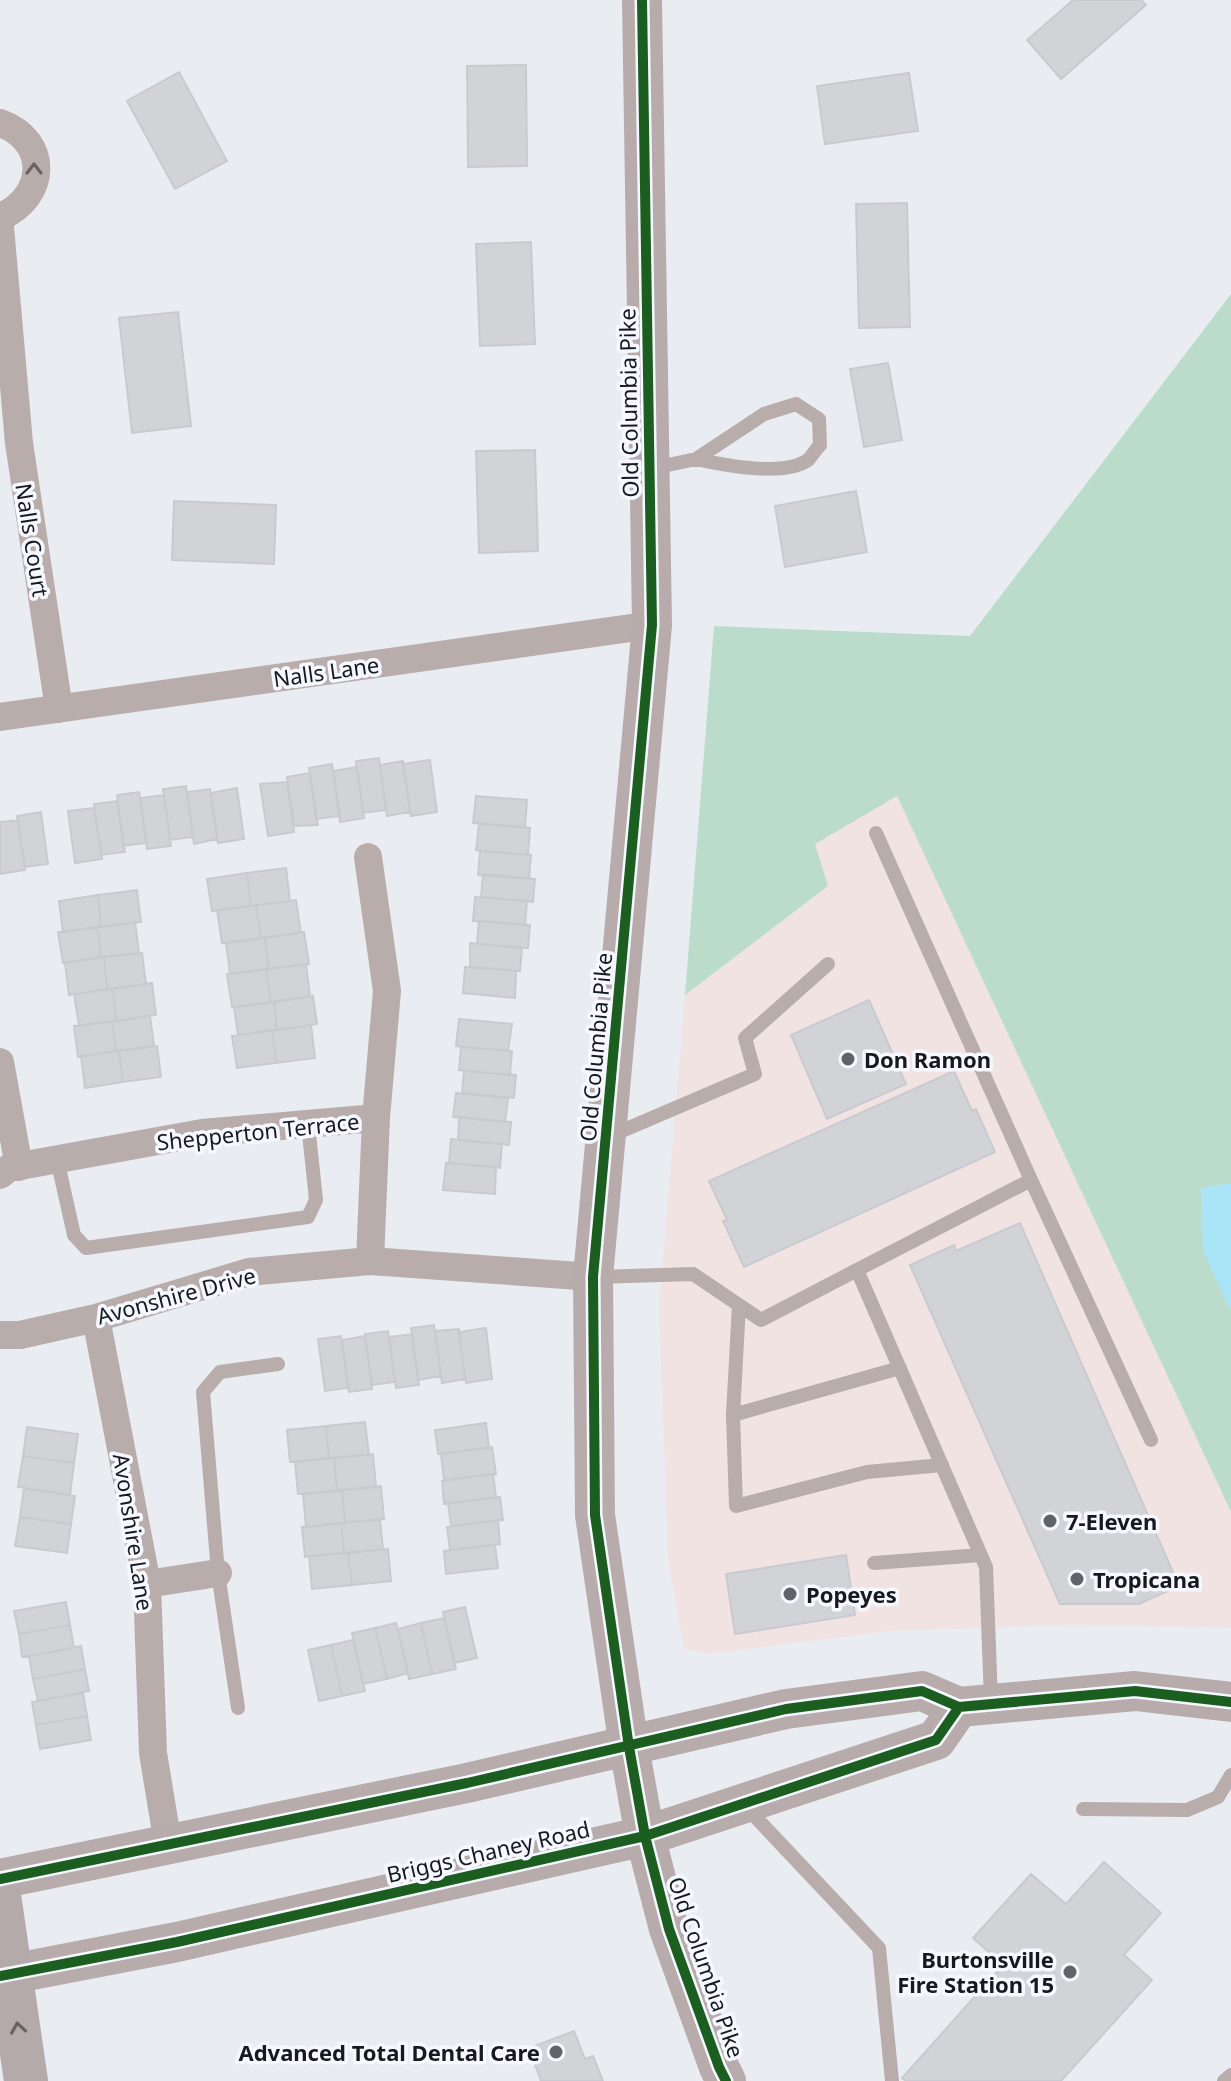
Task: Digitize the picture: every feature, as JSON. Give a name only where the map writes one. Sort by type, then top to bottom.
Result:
[{"type":"highway","points":[[0,1902],[5,1975],[26,2081]]},
{"type":"main road","name":"Old Columbia Pike","points":[[642,0],[652,625],[593,1277],[595,1515],[645,1836],[669,1929],[726,2081]]},
{"type":"main road","points":[[0,1879],[629,1747],[786,1709],[922,1691],[975,1706],[1135,1691],[1231,1702]]},
{"type":"main road","name":"Briggs Chaney Road","points":[[5,1975],[177,1942],[645,1836],[936,1740],[975,1706]]},
{"type":"street","points":[[0,123],[25,137],[37,168],[27,199],[15,210],[0,217]]},
{"type":"street","name":"Nalls Court","points":[[0,227],[19,443],[59,709]]},
{"type":"street","name":"Nalls Lane","points":[[0,717],[652,625]]},
{"type":"street","points":[[368,857],[387,991],[376,1118]]},
{"type":"street","points":[[0,1062],[10,1171]]},
{"type":"street","name":"Shepperton Terrace","points":[[10,1171],[57,1159],[202,1133],[376,1118],[370,1261]]},
{"type":"street","name":"Avonshire Drive","points":[[0,1335],[20,1335],[96,1318],[249,1272],[370,1261],[593,1277]]},
{"type":"street","name":"Avonshire Lane","points":[[96,1318],[147,1584],[153,1753],[168,1844]]},
{"type":"street","points":[[147,1584],[218,1573]]},
{"type":"lane","points":[[649,469],[696,459],[764,414],[796,404],[819,419],[820,445],[807,461],[771,469],[728,467],[696,459]]},
{"type":"lane","points":[[876,833],[1151,1440]]},
{"type":"lane","points":[[606,1137],[755,1074],[745,1038],[828,964]]},
{"type":"lane","points":[[57,1159],[74,1235],[86,1248],[308,1217],[316,1200],[308,1124]]},
{"type":"lane","points":[[593,1277],[693,1274],[761,1320],[1031,1180]]},
{"type":"lane","points":[[857,1270],[986,1567],[975,1706]]},
{"type":"lane","points":[[739,1305],[733,1415],[736,1506],[867,1472],[942,1465]]},
{"type":"lane","points":[[238,1708],[218,1573],[203,1392],[220,1372],[278,1364]]},
{"type":"lane","points":[[733,1415],[900,1368]]},
{"type":"lane","points":[[874,1563],[981,1555]]},
{"type":"lane","points":[[1083,1809],[1187,1810],[1218,1797],[1231,1775]]},
{"type":"lane","points":[[743,1804],[879,1948],[892,2081]]},
{"type":"lane","points":[[1224,2081],[1231,2075]]},
{"type":"shaded area","points":[[897,795],[1231,1512],[1231,1628],[1073,1625],[890,1631],[710,1654],[684,1649],[668,1559],[659,1307],[685,995],[827,886],[814,844]]},
{"type":"green space","points":[[1231,294],[1231,1512],[897,796],[815,844],[828,886],[685,995],[714,626],[970,636]]},
{"type":"water","points":[[1231,1183],[1231,1311],[1203,1251],[1201,1188]]},
{"type":"building","points":[[1073,0],[1141,0],[1146,5],[1061,79],[1027,40]]},
{"type":"building","points":[[526,65],[527,166],[468,167],[467,66]]},
{"type":"building","points":[[179,72],[227,161],[175,189],[127,101]]},
{"type":"building","points":[[909,73],[918,131],[825,144],[817,86]]},
{"type":"building","points":[[907,203],[910,327],[859,328],[856,204]]},
{"type":"building","points":[[531,242],[535,344],[480,346],[476,244]]},
{"type":"building","points":[[178,312],[191,426],[132,433],[119,318]]},
{"type":"building","points":[[888,363],[902,440],[864,447],[850,369]]},
{"type":"building","points":[[535,450],[538,551],[479,553],[476,451]]},
{"type":"building","points":[[856,491],[867,552],[785,567],[775,506]]},
{"type":"building","points":[[174,501],[276,505],[274,564],[172,560]]},
{"type":"building","points":[[379,758],[386,810],[363,813],[356,761]]},
{"type":"building","points":[[430,760],[437,812],[411,816],[403,764]]},
{"type":"building","points":[[403,761],[410,812],[387,816],[380,765]]},
{"type":"building","points":[[332,764],[340,816],[316,819],[309,768]]},
{"type":"building","points":[[357,767],[364,818],[340,822],[333,771]]},
{"type":"building","points":[[310,773],[318,825],[294,826],[287,777]]},
{"type":"building","points":[[287,782],[294,832],[268,836],[260,784]]},
{"type":"building","points":[[186,786],[193,837],[170,840],[163,789]]},
{"type":"building","points":[[237,788],[244,839],[218,843],[211,793]]},
{"type":"building","points":[[210,789],[217,839],[194,844],[187,792]]},
{"type":"building","points":[[139,792],[147,843],[123,846],[117,795]]},
{"type":"building","points":[[164,795],[171,846],[147,849],[140,798]]},
{"type":"building","points":[[476,796],[527,800],[525,827],[473,823]]},
{"type":"building","points":[[117,801],[125,852],[101,855],[94,804]]},
{"type":"building","points":[[94,808],[102,859],[75,863],[68,811]]},
{"type":"building","points":[[41,812],[48,864],[25,867],[17,816]]},
{"type":"building","points":[[18,820],[25,870],[0,874],[0,822]]},
{"type":"building","points":[[479,824],[530,828],[528,855],[476,850]]},
{"type":"building","points":[[480,851],[531,855],[529,879],[478,875]]},
{"type":"building","points":[[286,868],[290,901],[251,906],[247,873]]},
{"type":"building","points":[[247,873],[251,906],[212,911],[207,879]]},
{"type":"building","points":[[483,874],[535,879],[533,902],[481,897]]},
{"type":"building","points":[[137,890],[141,922],[101,927],[98,895]]},
{"type":"building","points":[[98,895],[101,927],[63,932],[59,901]]},
{"type":"building","points":[[475,897],[527,901],[525,925],[473,921]]},
{"type":"building","points":[[296,900],[301,933],[261,938],[256,905]]},
{"type":"building","points":[[256,905],[261,938],[222,943],[217,910]]},
{"type":"building","points":[[479,921],[530,925],[528,948],[477,944]]},
{"type":"building","points":[[135,922],[139,953],[101,957],[97,927]]},
{"type":"building","points":[[97,927],[101,957],[63,963],[58,932]]},
{"type":"building","points":[[304,932],[309,964],[269,969],[265,938]]},
{"type":"building","points":[[265,938],[269,969],[230,974],[226,943]]},
{"type":"building","points":[[470,943],[522,948],[520,971],[470,967]]},
{"type":"building","points":[[142,953],[146,984],[107,989],[104,957]]},
{"type":"building","points":[[104,957],[107,989],[69,995],[65,963]]},
{"type":"building","points":[[306,964],[310,996],[271,1002],[266,969]]},
{"type":"building","points":[[465,967],[516,971],[515,998],[463,993]]},
{"type":"building","points":[[266,969],[271,1002],[232,1007],[227,974]]},
{"type":"building","points":[[152,983],[156,1015],[116,1021],[113,989]]},
{"type":"building","points":[[113,989],[116,1021],[79,1026],[74,994]]},
{"type":"building","points":[[313,996],[317,1024],[277,1030],[274,1002]]},
{"type":"building","name":"Don Ramon","points":[[869,1000],[906,1084],[827,1119],[791,1035]]},
{"type":"building","points":[[274,1002],[277,1030],[238,1035],[234,1007]]},
{"type":"building","points":[[150,1016],[154,1046],[116,1051],[112,1021]]},
{"type":"building","points":[[459,1019],[512,1024],[508,1051],[456,1046]]},
{"type":"building","points":[[112,1021],[116,1051],[78,1057],[74,1026]]},
{"type":"building","points":[[311,1025],[315,1058],[276,1063],[272,1030]]},
{"type":"building","points":[[272,1030],[276,1063],[237,1068],[232,1036]]},
{"type":"building","points":[[157,1046],[161,1077],[123,1082],[119,1051]]},
{"type":"building","points":[[461,1047],[512,1051],[510,1075],[459,1070]]},
{"type":"building","points":[[119,1051],[123,1082],[85,1088],[81,1056]]},
{"type":"building","points":[[464,1071],[516,1075],[514,1098],[462,1093]]},
{"type":"building","points":[[954,1071],[972,1111],[976,1109],[995,1152],[744,1267],[709,1181]]},
{"type":"building","points":[[456,1093],[508,1098],[505,1122],[453,1117]]},
{"type":"building","points":[[459,1117],[511,1122],[509,1145],[458,1140]]},
{"type":"building","points":[[451,1139],[502,1144],[500,1168],[449,1163]]},
{"type":"building","points":[[446,1163],[496,1167],[495,1194],[443,1190]]},
{"type":"building","points":[[1020,1223],[1179,1586],[1139,1604],[1060,1604],[910,1265],[954,1245],[956,1251]]},
{"type":"building","points":[[434,1325],[441,1376],[418,1380],[411,1328]]},
{"type":"building","points":[[486,1328],[492,1379],[466,1383],[459,1332]]},
{"type":"building","points":[[459,1329],[465,1379],[442,1383],[435,1331]]},
{"type":"building","points":[[388,1331],[395,1382],[372,1385],[365,1334]]},
{"type":"building","points":[[412,1334],[419,1385],[396,1388],[389,1337]]},
{"type":"building","points":[[341,1336],[348,1388],[325,1391],[318,1339]]},
{"type":"building","points":[[365,1336],[372,1389],[349,1392],[342,1340]]},
{"type":"building","points":[[365,1422],[369,1455],[329,1458],[326,1426]]},
{"type":"building","points":[[486,1423],[489,1448],[438,1454],[435,1430]]},
{"type":"building","points":[[326,1426],[329,1458],[290,1462],[287,1430]]},
{"type":"building","points":[[27,1427],[78,1434],[74,1463],[23,1456]]},
{"type":"building","points":[[492,1447],[496,1474],[444,1480],[441,1454]]},
{"type":"building","points":[[373,1454],[376,1487],[337,1491],[334,1458]]},
{"type":"building","points":[[23,1456],[74,1463],[70,1495],[18,1487]]},
{"type":"building","points":[[334,1458],[337,1491],[298,1494],[295,1462]]},
{"type":"building","points":[[493,1474],[496,1497],[444,1504],[442,1481]]},
{"type":"building","points":[[381,1486],[384,1519],[345,1523],[342,1490]]},
{"type":"building","points":[[24,1488],[75,1496],[71,1524],[20,1517]]},
{"type":"building","points":[[342,1490],[345,1523],[306,1527],[303,1494]]},
{"type":"building","points":[[500,1497],[503,1520],[451,1526],[448,1503]]},
{"type":"building","points":[[20,1517],[71,1524],[67,1553],[15,1546]]},
{"type":"building","points":[[380,1519],[383,1549],[344,1553],[341,1523]]},
{"type":"building","points":[[498,1520],[500,1544],[450,1550],[447,1527]]},
{"type":"building","points":[[341,1523],[344,1553],[305,1557],[302,1527]]},
{"type":"building","points":[[495,1545],[498,1568],[446,1574],[444,1551]]},
{"type":"building","points":[[388,1549],[391,1581],[352,1585],[348,1553]]},
{"type":"building","points":[[348,1553],[352,1585],[312,1589],[309,1556]]},
{"type":"building","name":"Popeyes","points":[[846,1555],[855,1615],[735,1634],[726,1574]]},
{"type":"building","points":[[66,1602],[70,1625],[19,1634],[14,1611]]},
{"type":"building","points":[[465,1607],[477,1658],[454,1663],[443,1612]]},
{"type":"building","points":[[444,1618],[456,1669],[432,1674],[421,1623]]},
{"type":"building","points":[[396,1623],[408,1673],[387,1679],[375,1628]]},
{"type":"building","points":[[421,1623],[432,1674],[409,1679],[398,1629]]},
{"type":"building","points":[[70,1625],[74,1648],[22,1657],[19,1634]]},
{"type":"building","points":[[375,1628],[387,1679],[363,1684],[352,1633]]},
{"type":"building","points":[[353,1640],[365,1691],[342,1696],[331,1645]]},
{"type":"building","points":[[331,1645],[342,1696],[319,1701],[308,1650]]},
{"type":"building","points":[[81,1646],[85,1669],[33,1679],[29,1656]]},
{"type":"building","points":[[85,1669],[89,1691],[38,1701],[33,1679]]},
{"type":"building","points":[[83,1693],[87,1716],[36,1725],[32,1702]]},
{"type":"building","points":[[87,1716],[91,1740],[40,1749],[36,1725]]},
{"type":"building","name":"Burtonsville Fire Station 15","points":[[1104,1862],[1161,1913],[1124,1955],[1152,1980],[1061,2081],[906,2081],[902,2078],[1003,1965],[973,1938],[1031,1874],[1066,1904]]},
{"type":"building","name":"Advanced Total Dental Care","points":[[574,2031],[585,2059],[593,2056],[603,2081],[541,2081],[529,2048]]},
{"type":"cycle path","points":[[642,0],[652,625],[593,1277],[595,1515],[645,1836],[669,1929],[726,2081]]},
{"type":"cycle path","points":[[0,1879],[467,1783],[786,1709],[922,1691],[959,1707],[1135,1691],[1231,1702]]},
{"type":"cycle path","points":[[0,1976],[177,1942],[645,1836],[936,1740],[959,1707]]},
{"type":"place","name":"Don Ramon","points":[[848,1059]]},
{"type":"place","name":"7-Eleven","points":[[1050,1521]]},
{"type":"place","name":"Tropicana","points":[[1077,1579]]},
{"type":"place","name":"Popeyes","points":[[790,1594]]},
{"type":"place","name":"Burtonsville Fire Station 15","points":[[1070,1972]]},
{"type":"place","name":"Advanced Total Dental Care","points":[[556,2052]]}]
